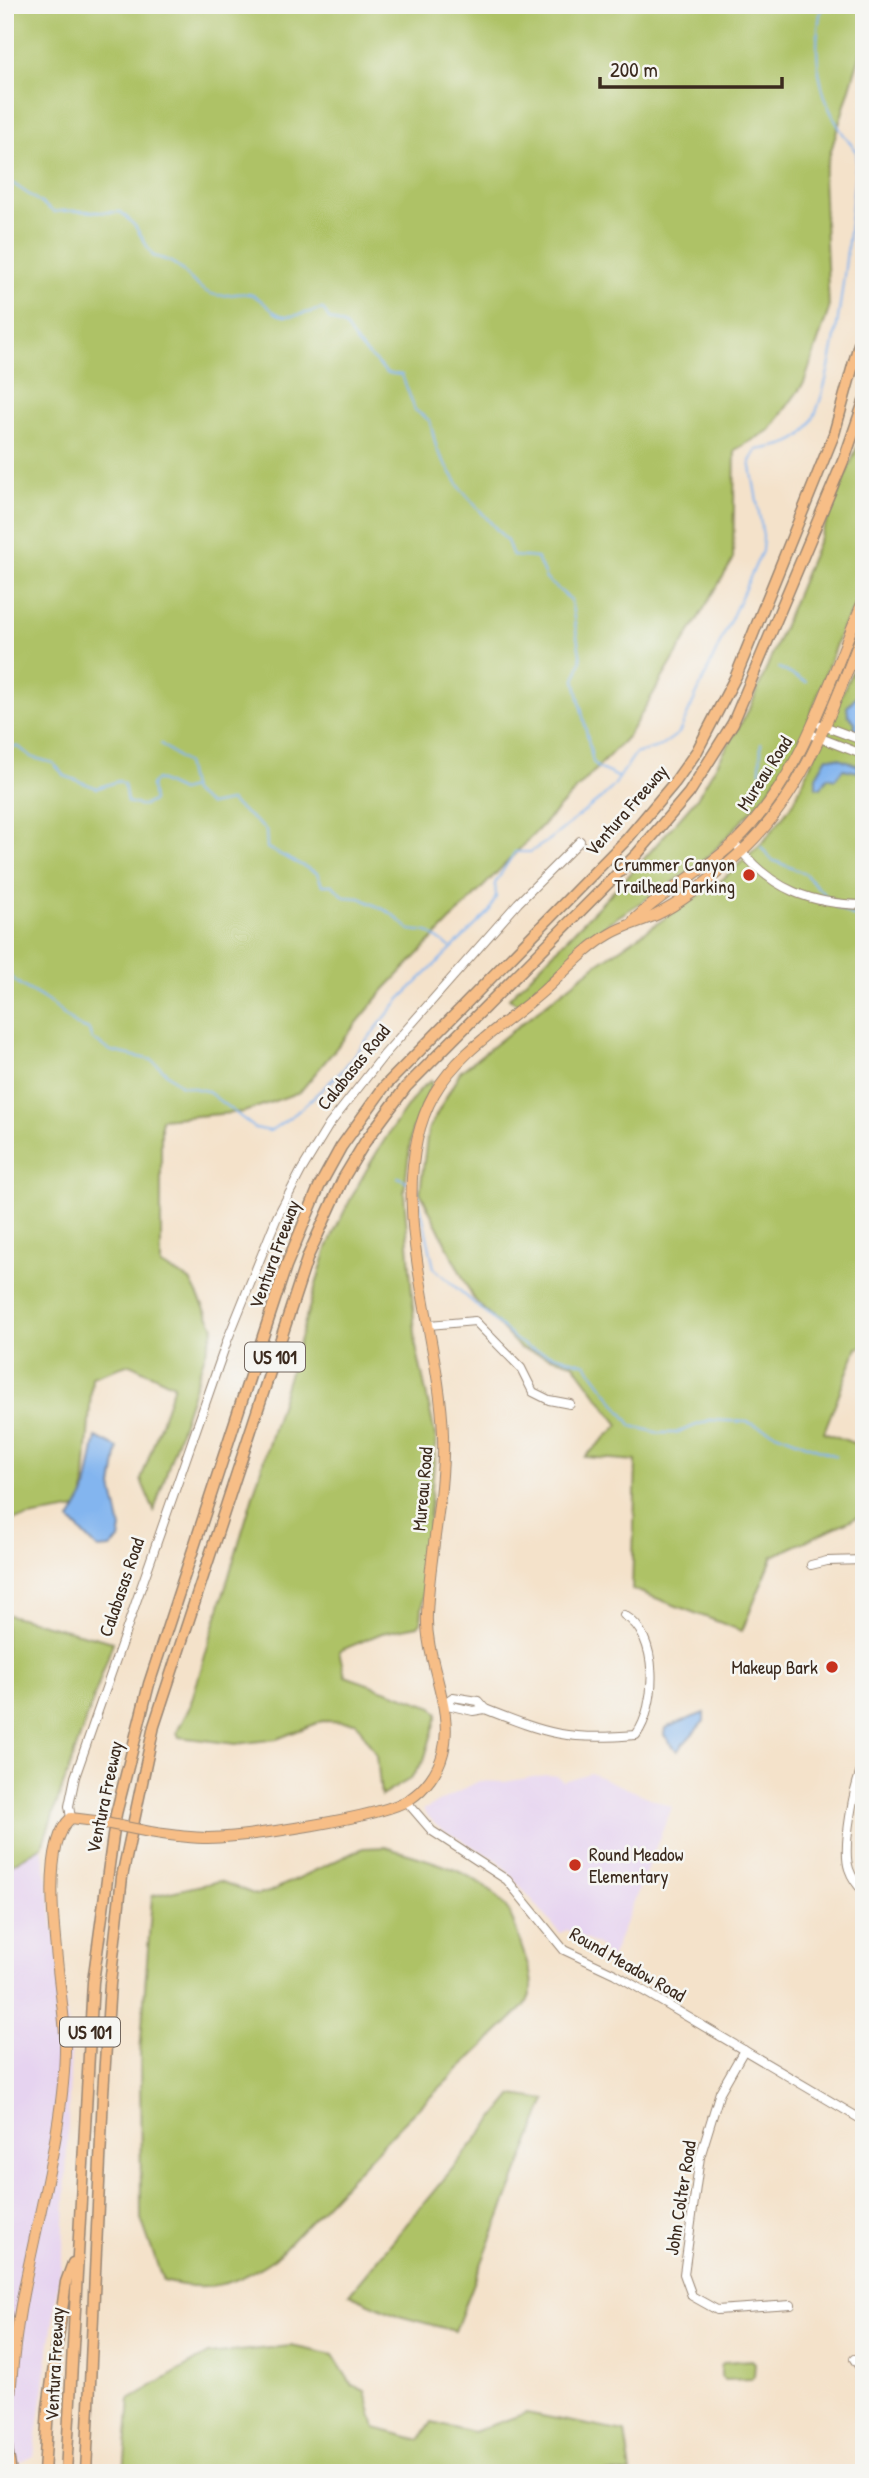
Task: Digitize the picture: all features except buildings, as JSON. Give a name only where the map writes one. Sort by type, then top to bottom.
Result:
[{"type":"highway","name":"Ventura Freeway","points":[[66,2473],[97,1948],[118,1802],[149,1684],[302,1224],[341,1147],[384,1087],[627,839],[697,751],[736,676],[834,434],[864,326]]},
{"type":"highway","name":"Ventura Freeway","points":[[86,2473],[103,2094],[110,1984],[122,1877],[154,1726],[308,1256],[344,1177],[365,1142],[406,1087],[668,821],[713,759],[747,694],[846,454],[864,402]]},
{"type":"highway","points":[[44,2473],[48,2408],[66,2282],[77,2254]]},
{"type":"highway","points":[[6,2442],[11,2473]]},
{"type":"main road","name":"Mureau Road","points":[[738,847],[778,791],[810,734],[864,599]]},
{"type":"main road","name":"Mureau Road","points":[[71,1818],[195,1837],[240,1835],[361,1815],[407,1801],[424,1788],[439,1764],[445,1740],[443,1704],[433,1668],[427,1624],[443,1437],[411,1181],[416,1136],[425,1112],[446,1077],[470,1050],[543,991],[592,946],[634,921],[656,915],[738,847],[787,799],[821,738],[864,629]]},
{"type":"main road","name":"Calabasas Road","points":[[5,2456],[18,2319],[63,2078],[65,2035],[53,1879],[57,1837],[71,1818]]},
{"type":"street","points":[[814,723],[864,741]]},
{"type":"street","points":[[810,734],[864,755]]},
{"type":"street","name":"Calabasas Road","points":[[71,1818],[69,1806],[75,1777],[138,1591],[249,1284],[301,1171],[329,1125],[384,1055],[518,903],[580,841]]},
{"type":"street","points":[[738,847],[772,883],[787,891],[832,904],[864,905]]},
{"type":"street","points":[[429,1325],[475,1321],[521,1368],[533,1392],[549,1400],[570,1404]]},
{"type":"street","points":[[811,1565],[827,1561],[864,1560]]},
{"type":"street","points":[[443,1704],[473,1711],[485,1709],[549,1734],[587,1739],[636,1735],[642,1726],[652,1653],[634,1620],[624,1615]]},
{"type":"street","points":[[864,1764],[855,1794],[846,1852],[848,1867],[864,1892]]},
{"type":"street","name":"Round Meadow Road","points":[[407,1801],[432,1831],[508,1880],[564,1950],[615,1974],[864,2121]]},
{"type":"street","name":"John Colter Road","points":[[744,2050],[720,2092],[699,2157],[684,2274],[692,2296],[717,2310],[791,2305]]},
{"type":"street","points":[[854,2359],[864,2373]]},
{"type":"shaded area","name":"Round Meadow Elementary","points":[[590,1773],[672,1807],[610,1961],[599,1946],[567,1930],[560,1933],[499,1861],[437,1826],[423,1810],[479,1781],[504,1782],[545,1775],[558,1776],[563,1781]]},
{"type":"shaded area","points":[[42,1846],[71,2045],[63,2250],[34,2456],[5,2469],[5,1868]]},
{"type":"green space","points":[[5,5],[864,5],[864,42],[823,177],[829,309],[804,383],[770,430],[735,450],[733,560],[628,736],[385,989],[300,1092],[244,1112],[161,1119],[161,1265],[190,1280],[214,1327],[154,1511],[141,1480],[174,1385],[130,1364],[92,1377],[83,1508],[5,1521]]},
{"type":"green space","points":[[864,430],[864,592],[841,630],[802,739],[765,796],[712,853],[686,874],[608,923],[518,1005],[509,998],[636,868],[697,798],[751,706]]},
{"type":"green space","points":[[864,644],[864,1346],[857,1348],[824,1432],[864,1447],[864,1484],[860,1491],[864,1514],[773,1556],[742,1631],[632,1589],[636,1461],[585,1457],[619,1425],[573,1363],[520,1348],[473,1298],[420,1192],[428,1130],[460,1072],[597,964],[723,879],[764,841],[794,802]]},
{"type":"green space","points":[[431,1081],[432,1085],[412,1130],[404,1192],[416,1346],[436,1439],[421,1622],[418,1626],[382,1633],[339,1651],[345,1676],[433,1707],[438,1714],[424,1760],[410,1779],[381,1796],[377,1756],[356,1722],[322,1721],[277,1739],[236,1744],[179,1737],[177,1732],[190,1706],[327,1248],[378,1149],[414,1098]]},
{"type":"green space","points":[[5,1614],[113,1642],[42,1846],[5,1868]]},
{"type":"green space","points":[[385,1847],[450,1868],[481,1883],[494,1894],[511,1916],[528,1966],[532,1986],[528,2000],[524,2007],[402,2124],[275,2258],[248,2275],[222,2284],[194,2286],[163,2281],[141,2219],[140,2053],[152,1896],[220,1881],[256,1895],[269,1892],[363,1848]]},
{"type":"green space","points":[[513,2095],[546,2100],[455,2331],[399,2316],[349,2294]]},
{"type":"green space","points":[[291,2346],[333,2355],[352,2385],[365,2391],[375,2428],[420,2440],[432,2422],[473,2432],[526,2413],[625,2432],[631,2473],[124,2473],[130,2399],[208,2354]]},
{"type":"green space","points":[[752,2360],[755,2363],[754,2376],[751,2379],[724,2380],[721,2377],[721,2365],[725,2362]]},
{"type":"water","points":[[864,686],[864,730],[854,730],[855,722],[848,715],[847,707]]},
{"type":"water","points":[[827,757],[839,758],[859,766],[859,772],[843,769],[835,779],[828,777],[821,788],[816,787],[816,776]]},
{"type":"water","points":[[96,1437],[118,1448],[112,1487],[121,1528],[119,1540],[110,1548],[98,1549],[70,1520],[85,1494]]},
{"type":"water","points":[[704,1713],[704,1721],[677,1751],[664,1735],[665,1728]]},
{"type":"waterway","points":[[5,969],[18,983],[50,1003],[70,1021],[89,1030],[92,1039],[111,1051],[152,1060],[180,1085],[207,1091],[255,1128],[270,1131],[296,1113],[341,1072],[400,999],[489,912],[496,897],[495,883],[515,852],[530,852],[548,841],[613,787],[635,754],[661,746],[679,733],[762,551],[763,536],[750,461],[757,450],[786,444],[802,435],[814,416],[825,385],[833,346],[857,155],[834,118],[821,82],[817,44],[822,5]]},
{"type":"waterway","points":[[5,178],[54,212],[121,212],[135,226],[153,256],[177,265],[209,293],[221,296],[249,294],[275,313],[285,316],[323,309],[329,319],[345,326],[358,345],[387,373],[402,375],[415,410],[430,421],[437,450],[461,489],[507,541],[513,556],[537,558],[546,579],[571,600],[581,660],[575,680],[593,762],[598,768],[618,777]]},
{"type":"waterway","points":[[779,668],[806,682]]},
{"type":"waterway","points":[[760,772],[761,743]]},
{"type":"waterway","points":[[161,744],[186,763],[192,792],[209,805],[230,801],[266,830],[267,848],[317,873],[322,885],[332,885],[345,897],[360,898],[391,913],[410,930],[428,932],[450,947]]},
{"type":"waterway","points":[[5,745],[19,747],[31,757],[53,763],[65,776],[97,788],[119,781],[124,784],[127,802],[142,806],[153,801],[151,785],[156,779],[181,791],[191,788]]},
{"type":"waterway","points":[[761,847],[772,860],[804,873],[828,898]]},
{"type":"waterway","points":[[836,907],[852,916],[864,916]]},
{"type":"waterway","points":[[398,1177],[408,1182]]},
{"type":"waterway","points":[[416,1186],[434,1268],[516,1340],[529,1348],[586,1364],[632,1426],[659,1433],[676,1433],[710,1420],[747,1422],[836,1456]]},
{"type":"place","name":"Crummer Canyon Trailhead Parking","points":[[749,875]]},
{"type":"place","name":"Makeup Bark","points":[[832,1667]]},
{"type":"place","name":"Round Meadow Elementary","points":[[575,1865]]}]
